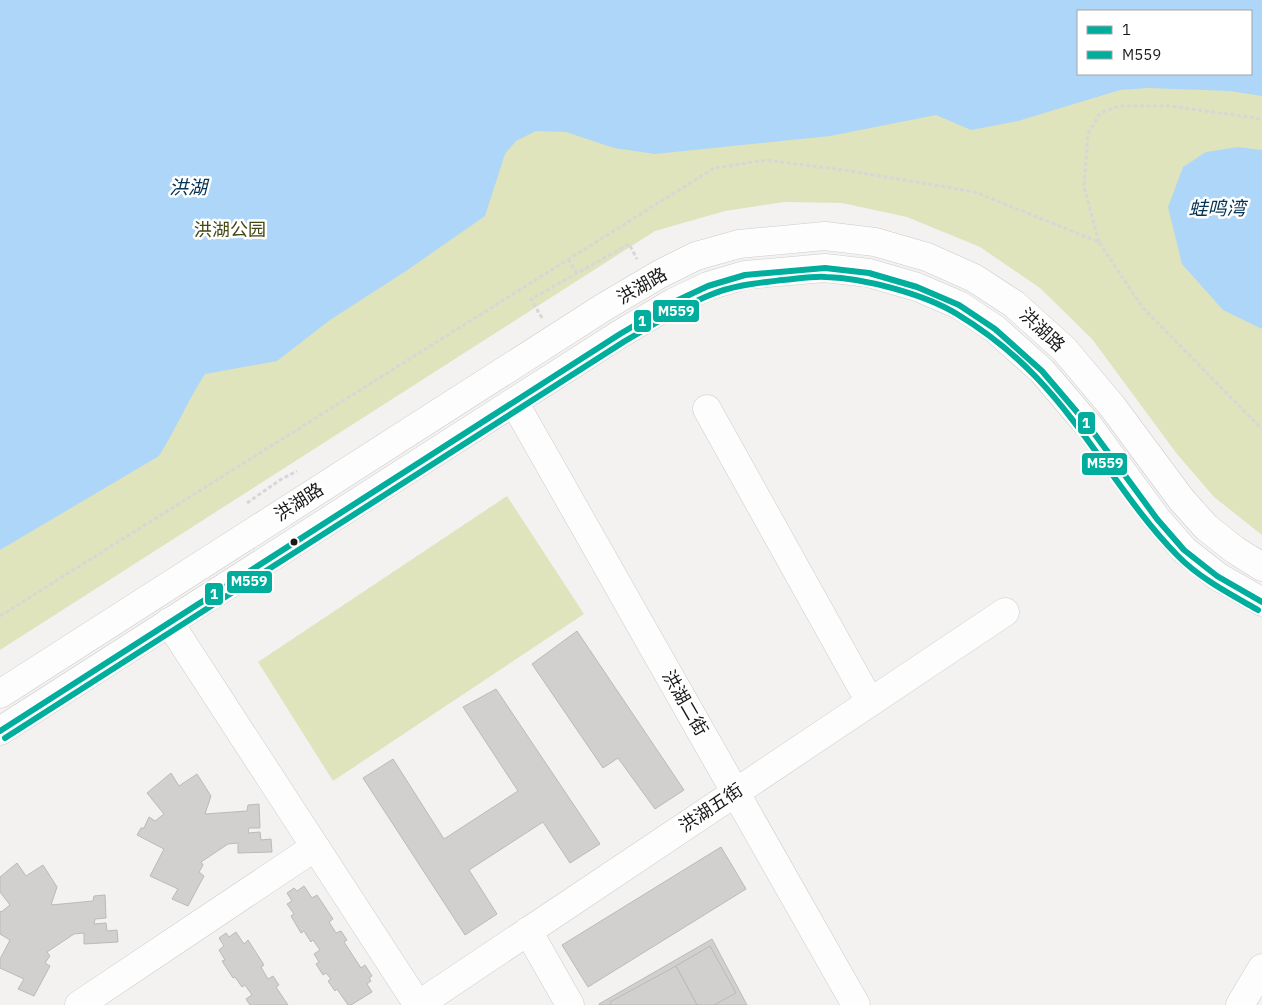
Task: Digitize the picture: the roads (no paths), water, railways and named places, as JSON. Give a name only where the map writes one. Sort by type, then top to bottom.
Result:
[{"type":"street","name":"洪湖路","points":[[0,694],[612,302],[660,274],[696,256],[738,244],[825,236],[875,242],[927,257],[974,278],[1014,304],[1064,349],[1112,406],[1182,499],[1206,527],[1234,550],[1262,567]]},
{"type":"street","name":"洪湖路","points":[[0,731],[620,334],[674,302],[708,286],[745,275],[824,268],[869,273],[917,287],[959,305],[995,330],[1042,371],[1088,425],[1157,519],[1184,550],[1217,576],[1262,602]]},
{"type":"street","name":"洪湖二街","points":[[514,402],[856,1005]]},
{"type":"street","points":[[707,409],[870,702]]},
{"type":"street","name":"洪湖五街","points":[[418,1005],[1005,612]]},
{"type":"street","points":[[169,622],[418,1005]]},
{"type":"street","points":[[79,1005],[315,847]]},
{"type":"street","points":[[528,931],[570,1005]]},
{"type":"street","points":[[1240,1005],[1262,968]]},
{"type":"water","name":"洪湖","points":[[0,0],[1262,0],[1262,96],[1230,91],[1148,88],[1120,90],[1018,121],[971,130],[936,115],[830,136],[655,154],[614,148],[566,132],[536,131],[516,141],[505,154],[485,216],[406,271],[330,320],[277,361],[205,374],[159,456],[0,550]]},
{"type":"water","name":"蛙鸣湾","points":[[1238,147],[1262,150],[1262,329],[1223,310],[1182,264],[1168,207],[1183,167],[1206,152]]},
{"type":"park label","name":"洪湖公园","points":[[230,230]]}]
